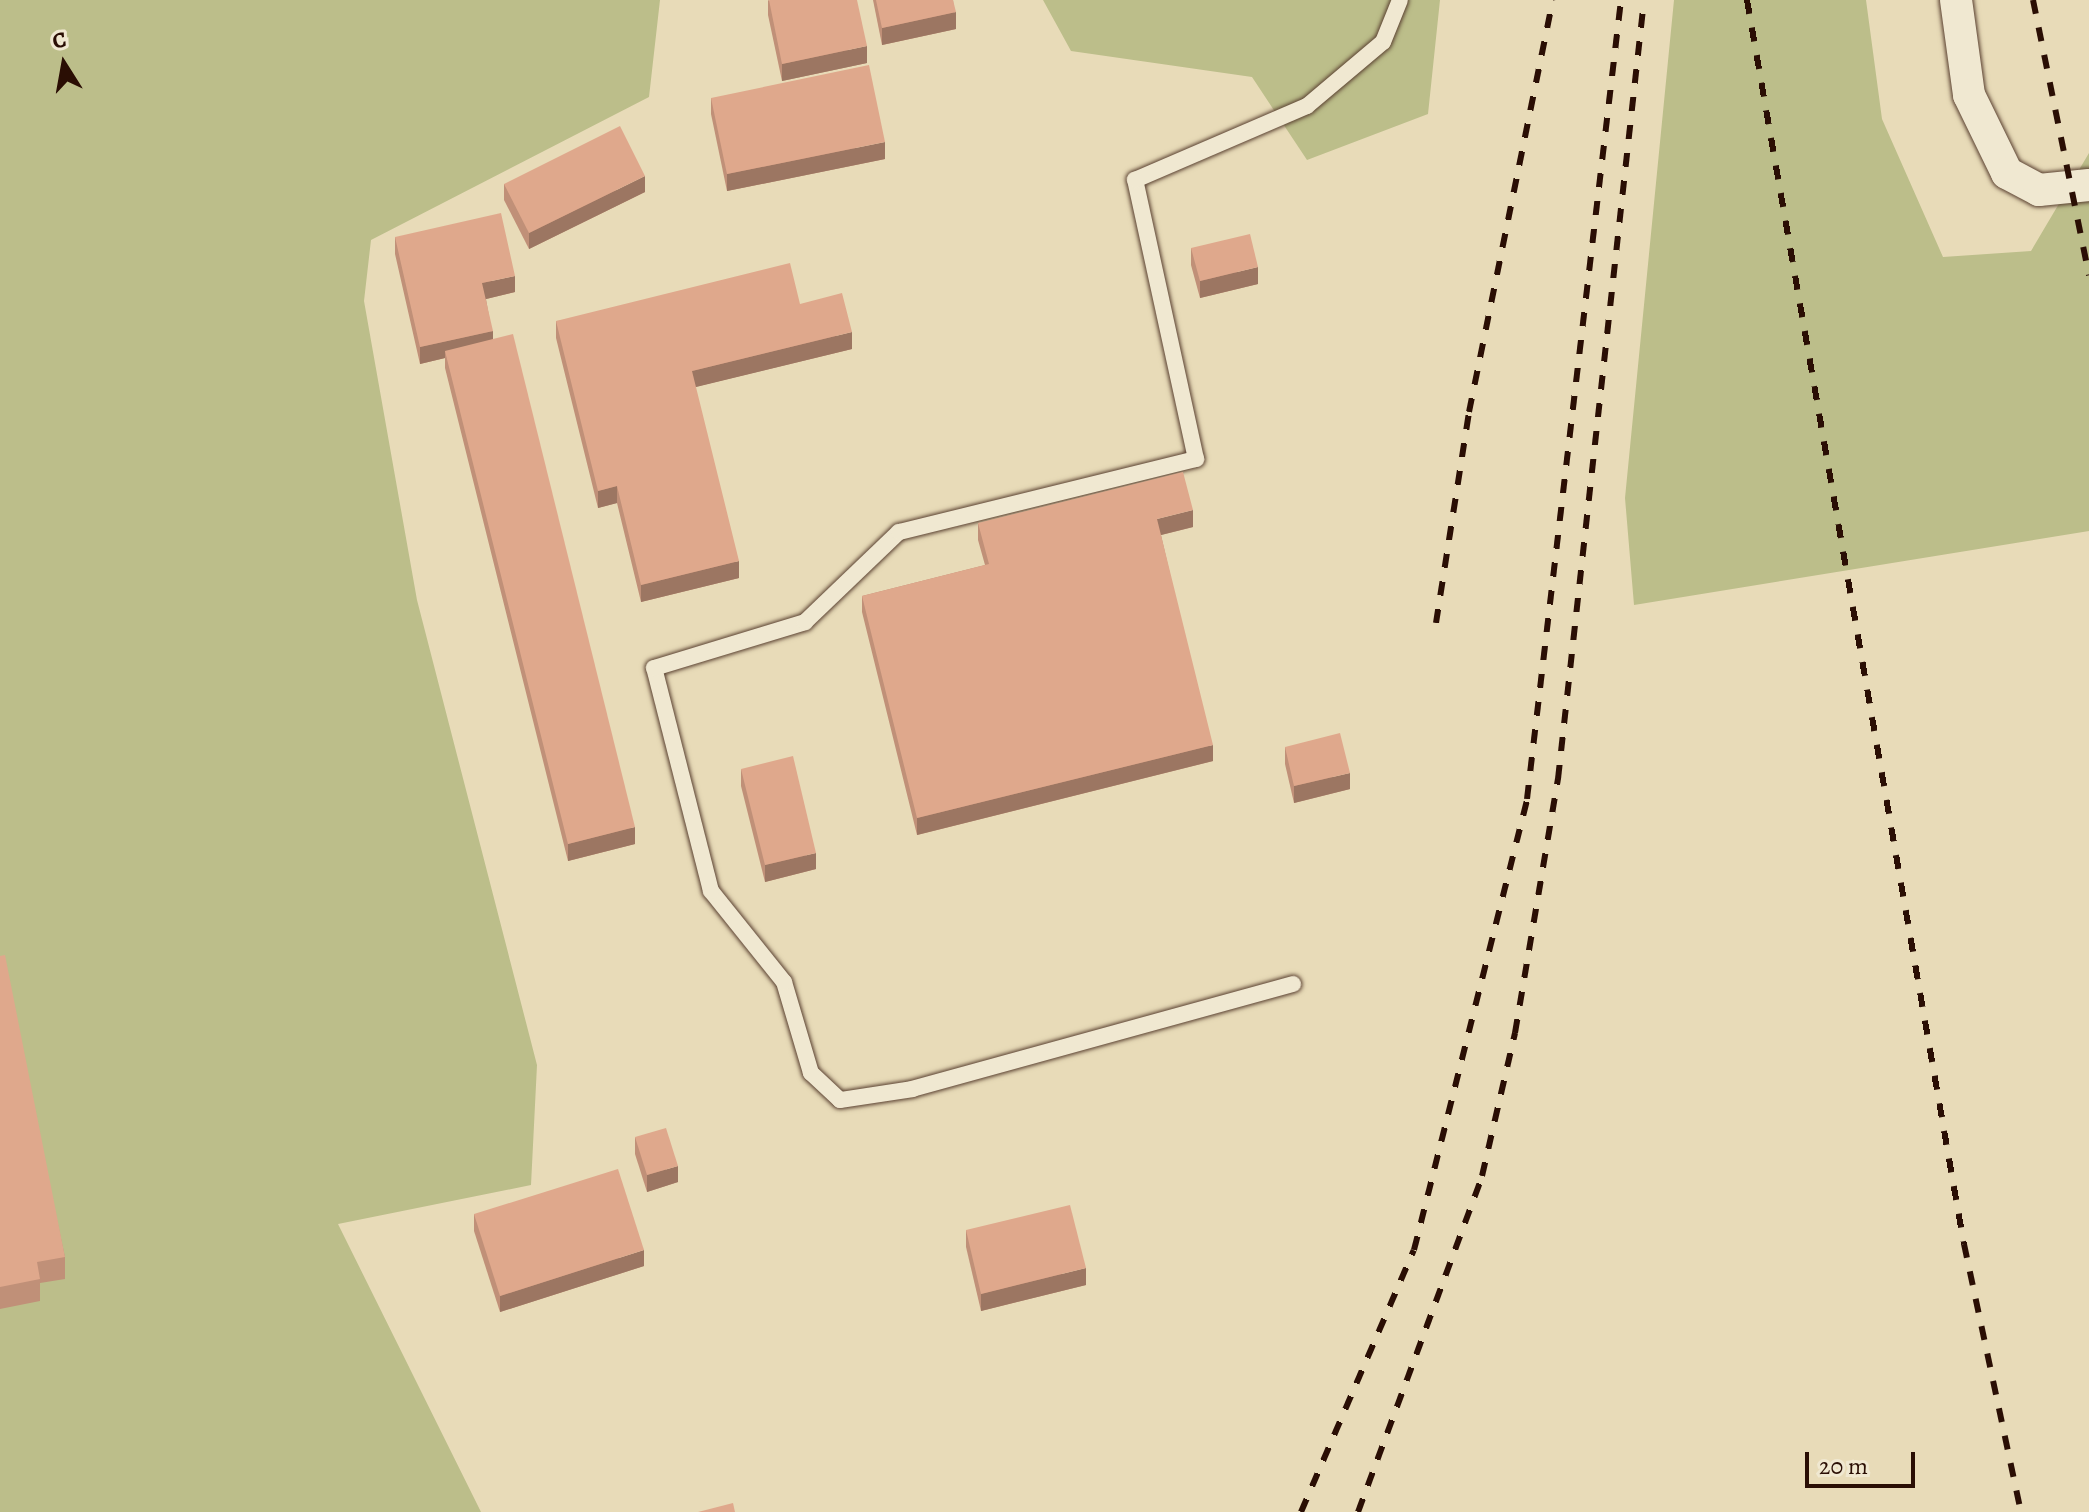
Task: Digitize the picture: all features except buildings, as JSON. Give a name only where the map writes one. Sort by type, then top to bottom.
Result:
[{"type":"street","points":[[1956,0],[1969,95],[2007,173],[2039,190],[2089,185]]},
{"type":"lane","points":[[1293,984],[913,1089],[840,1100],[811,1073],[784,982],[711,891],[654,668],[805,622],[899,532],[1196,459],[1135,180],[1307,106],[1383,42],[1400,0]]},
{"type":"green space","points":[[0,0],[660,0],[649,97],[371,240],[364,301],[417,600],[537,1065],[531,1185],[338,1224],[481,1512],[0,1512]]},
{"type":"green space","points":[[1043,0],[1440,0],[1428,114],[1307,160],[1252,77],[1071,51]]},
{"type":"green space","points":[[1674,0],[1866,0],[1882,119],[1943,257],[2031,251],[2089,153],[2089,531],[1634,605],[1625,498]]},
{"type":"railway","points":[[1436,623],[1469,412],[1553,0]]},
{"type":"railway","points":[[1301,1512],[1414,1250],[1527,799],[1621,0]]},
{"type":"railway","points":[[1358,1512],[1482,1176],[1515,1033],[1558,779],[1644,0]]},
{"type":"railway","points":[[1747,0],[1964,1244],[2021,1512]]},
{"type":"railway","points":[[2033,0],[2089,275]]}]
